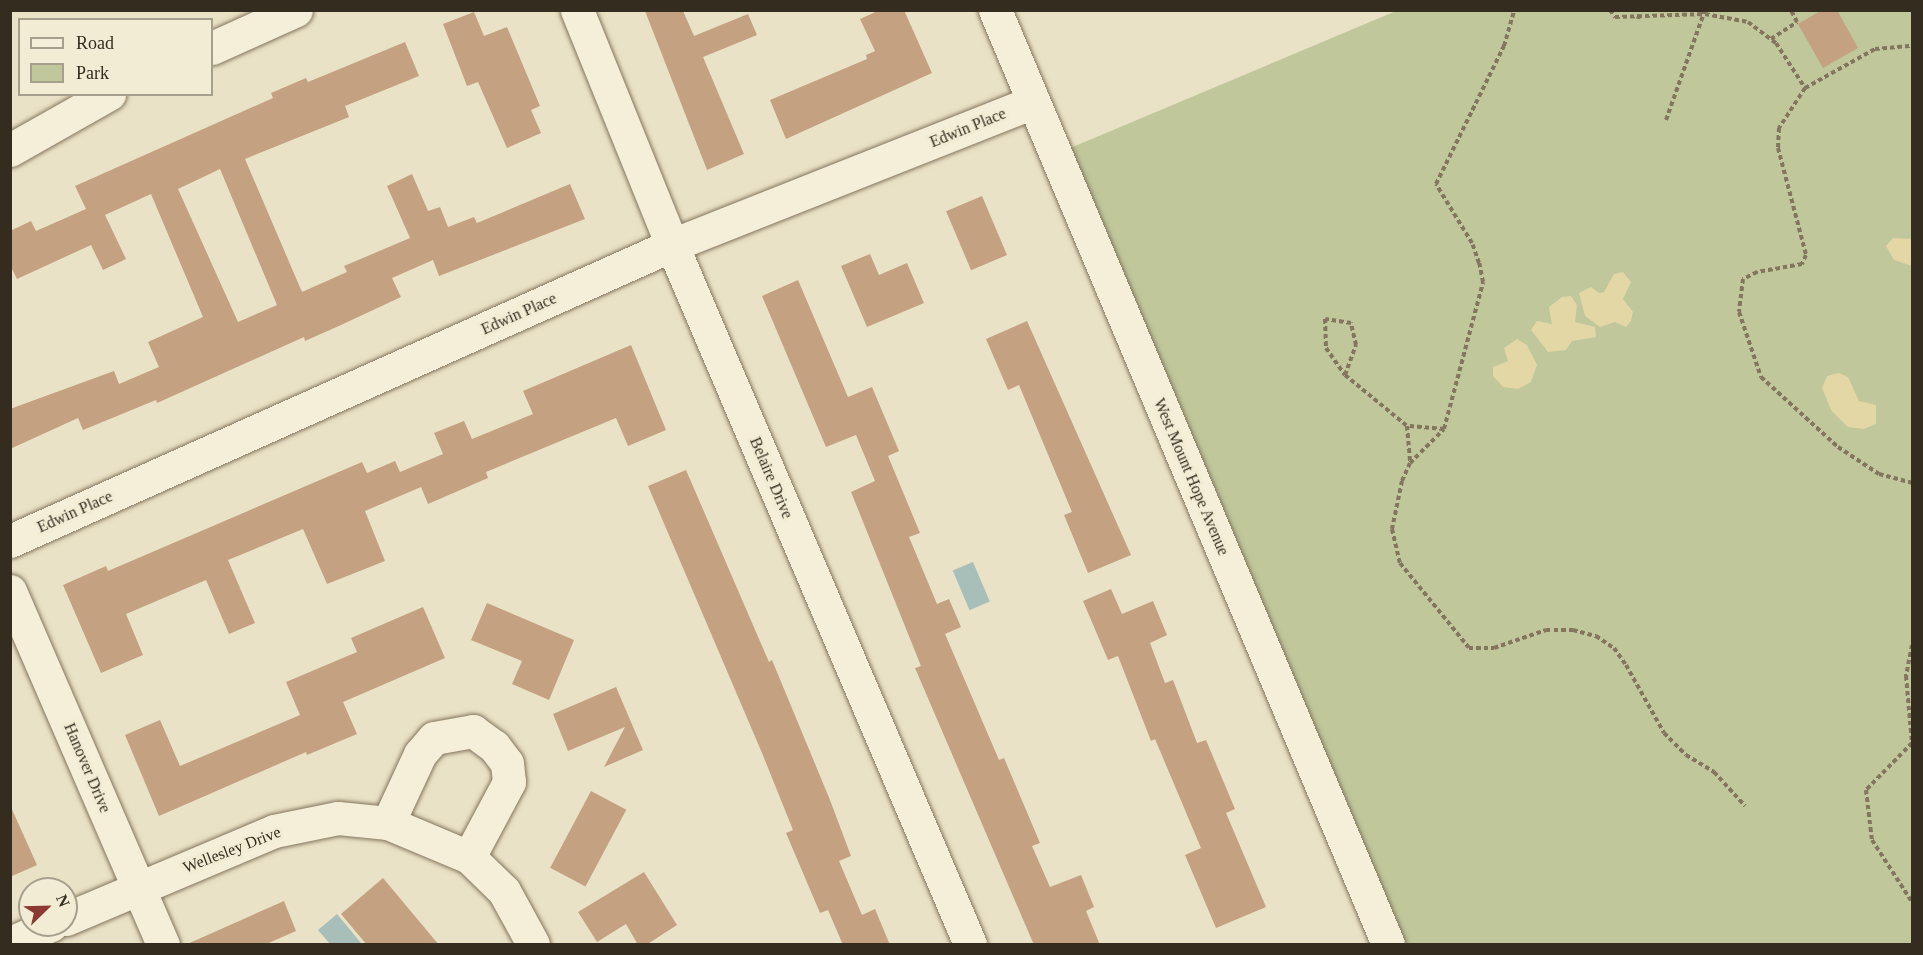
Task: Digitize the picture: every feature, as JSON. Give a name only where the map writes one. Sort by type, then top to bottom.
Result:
[{"type":"street","points":[[213,48],[296,10]]},
{"type":"street","name":"Belaire Drive","points":[[577,10],[672,245],[970,945]]},
{"type":"street","name":"West Mount Hope Avenue","points":[[995,10],[1388,945]]},
{"type":"street","points":[[10,150],[105,96]]},
{"type":"street","name":"Edwin Place","points":[[10,541],[672,245],[1033,102]]},
{"type":"street","name":"Hanover Drive","points":[[10,591],[163,945]]},
{"type":"street","points":[[388,823],[420,754],[434,738],[473,731],[494,746],[507,763],[509,782],[469,857]]},
{"type":"street","name":"Wellesley Drive","points":[[78,914],[274,831],[338,818],[388,823],[469,857],[504,891],[533,945]]},
{"type":"path","points":[[1514,10],[1504,45],[1436,184],[1472,243],[1482,272],[1444,429],[1410,463],[1402,481],[1392,529],[1400,563],[1469,648],[1494,648],[1546,630],[1572,630],[1596,636],[1614,648],[1664,733],[1686,754],[1714,772],[1745,806]]},
{"type":"path","points":[[1610,10],[1615,17],[1638,19],[1705,12],[1748,22],[1771,39],[1805,88]]},
{"type":"path","points":[[1638,19],[1641,10]]},
{"type":"path","points":[[1771,39],[1797,22],[1791,10]]},
{"type":"path","points":[[1666,120],[1705,12]]},
{"type":"path","points":[[1912,46],[1875,49],[1805,88],[1779,128],[1778,148],[1806,255],[1802,264],[1757,272],[1743,279],[1739,312],[1761,377],[1838,447],[1880,474],[1912,483]]},
{"type":"path","points":[[1345,375],[1356,345],[1351,323],[1325,319],[1326,348],[1345,375],[1407,426],[1444,429]]},
{"type":"path","points":[[1407,426],[1410,463]]},
{"type":"path","points":[[1912,645],[1906,676],[1912,743],[1866,790],[1872,840],[1912,902]]},
{"type":"green space","points":[[1396,11],[1912,11],[1912,944],[1386,944],[1056,154]]},
{"type":"sand","points":[[1893,238],[1912,239],[1912,266],[1894,260],[1886,246]]},
{"type":"sand","points":[[1623,272],[1631,282],[1623,299],[1633,312],[1631,321],[1626,327],[1615,322],[1600,327],[1585,316],[1579,293],[1591,287],[1599,293],[1604,292],[1614,274]]},
{"type":"sand","points":[[1571,296],[1577,305],[1575,322],[1595,327],[1596,337],[1572,341],[1566,350],[1548,352],[1531,330],[1537,321],[1552,324],[1549,307],[1562,297]]},
{"type":"sand","points":[[1517,339],[1527,345],[1537,365],[1531,382],[1518,389],[1503,387],[1493,376],[1493,367],[1508,361],[1504,348]]},
{"type":"sand","points":[[1839,373],[1848,377],[1859,401],[1876,405],[1876,424],[1864,429],[1848,427],[1831,410],[1822,388],[1827,376]]},
{"type":"water","points":[[973,562],[990,602],[970,610],[953,571]]},
{"type":"water","points":[[337,914],[361,943],[330,944],[318,930]]},
{"type":"building","points":[[880,10],[904,10],[932,73],[786,139],[770,100],[867,59],[866,55],[875,51],[860,19]]},
{"type":"building","points":[[1822,10],[1837,10],[1858,48],[1823,68],[1798,24]]},
{"type":"building","points":[[645,11],[683,11],[694,36],[748,14],[757,35],[703,57],[744,154],[707,170]]},
{"type":"building","points":[[474,12],[484,36],[507,27],[540,106],[531,110],[541,133],[507,148],[478,82],[467,86],[443,24]]},
{"type":"building","points":[[405,42],[419,76],[345,106],[349,117],[245,159],[302,292],[347,272],[344,266],[410,238],[387,186],[412,174],[428,211],[440,207],[448,227],[474,217],[477,223],[570,184],[585,219],[439,276],[433,260],[392,278],[401,297],[341,325],[305,341],[304,337],[157,403],[156,400],[83,430],[78,418],[10,449],[10,409],[114,371],[119,384],[159,367],[148,342],[203,317],[151,194],[105,215],[126,259],[103,270],[91,245],[17,279],[10,265],[10,231],[31,221],[36,231],[86,209],[75,186],[273,98],[271,93],[306,78],[308,82]],"holes":[[[220,169],[277,305],[238,322],[178,189]]]},
{"type":"building","points":[[982,196],[1007,255],[971,270],[946,211]]},
{"type":"building","points":[[870,254],[879,275],[907,263],[924,303],[867,327],[841,266]]},
{"type":"building","points":[[798,280],[848,397],[872,387],[899,451],[888,456],[920,533],[909,537],[937,604],[949,599],[961,627],[945,634],[999,760],[1004,758],[1040,843],[1032,846],[1050,887],[1081,875],[1094,907],[1086,911],[1100,945],[1034,945],[915,668],[921,666],[851,492],[875,481],[856,435],[826,447],[762,296]]},
{"type":"building","points":[[1027,321],[1131,555],[1088,573],[1064,515],[1072,512],[1019,385],[1008,390],[986,339]]},
{"type":"building","points":[[631,345],[666,430],[628,446],[616,418],[486,472],[488,478],[428,504],[421,487],[365,511],[385,561],[327,584],[303,529],[228,560],[255,623],[229,634],[206,580],[126,614],[143,655],[101,673],[63,585],[106,566],[108,571],[362,462],[367,473],[395,461],[400,472],[443,454],[434,433],[464,421],[472,439],[533,414],[523,391]]},
{"type":"building","points":[[686,470],[769,662],[772,660],[830,800],[851,856],[839,861],[862,915],[875,909],[890,945],[843,945],[828,910],[820,913],[786,833],[793,830],[762,753],[648,486]]},
{"type":"building","points":[[1111,589],[1122,614],[1153,601],[1167,635],[1150,643],[1165,683],[1173,680],[1197,743],[1206,740],[1235,809],[1226,813],[1266,907],[1216,928],[1185,855],[1201,848],[1155,739],[1151,741],[1118,656],[1108,660],[1083,601]]},
{"type":"building","points":[[487,603],[574,640],[549,700],[512,684],[522,661],[471,640]]},
{"type":"building","points":[[423,607],[445,658],[343,702],[357,734],[307,755],[306,752],[159,816],[125,735],[160,720],[180,766],[300,715],[286,682],[357,652],[351,638]]},
{"type":"building","points":[[616,687],[643,750],[604,767],[625,727],[568,751],[553,714]]},
{"type":"building","points":[[591,791],[626,810],[585,887],[550,868]]},
{"type":"building","points":[[10,805],[37,865],[10,877]]},
{"type":"building","points":[[644,872],[677,925],[646,945],[638,945],[626,924],[597,942],[578,912]]},
{"type":"building","points":[[383,878],[439,945],[367,945],[341,914]]},
{"type":"building","points":[[284,901],[296,931],[264,945],[185,945]]}]
